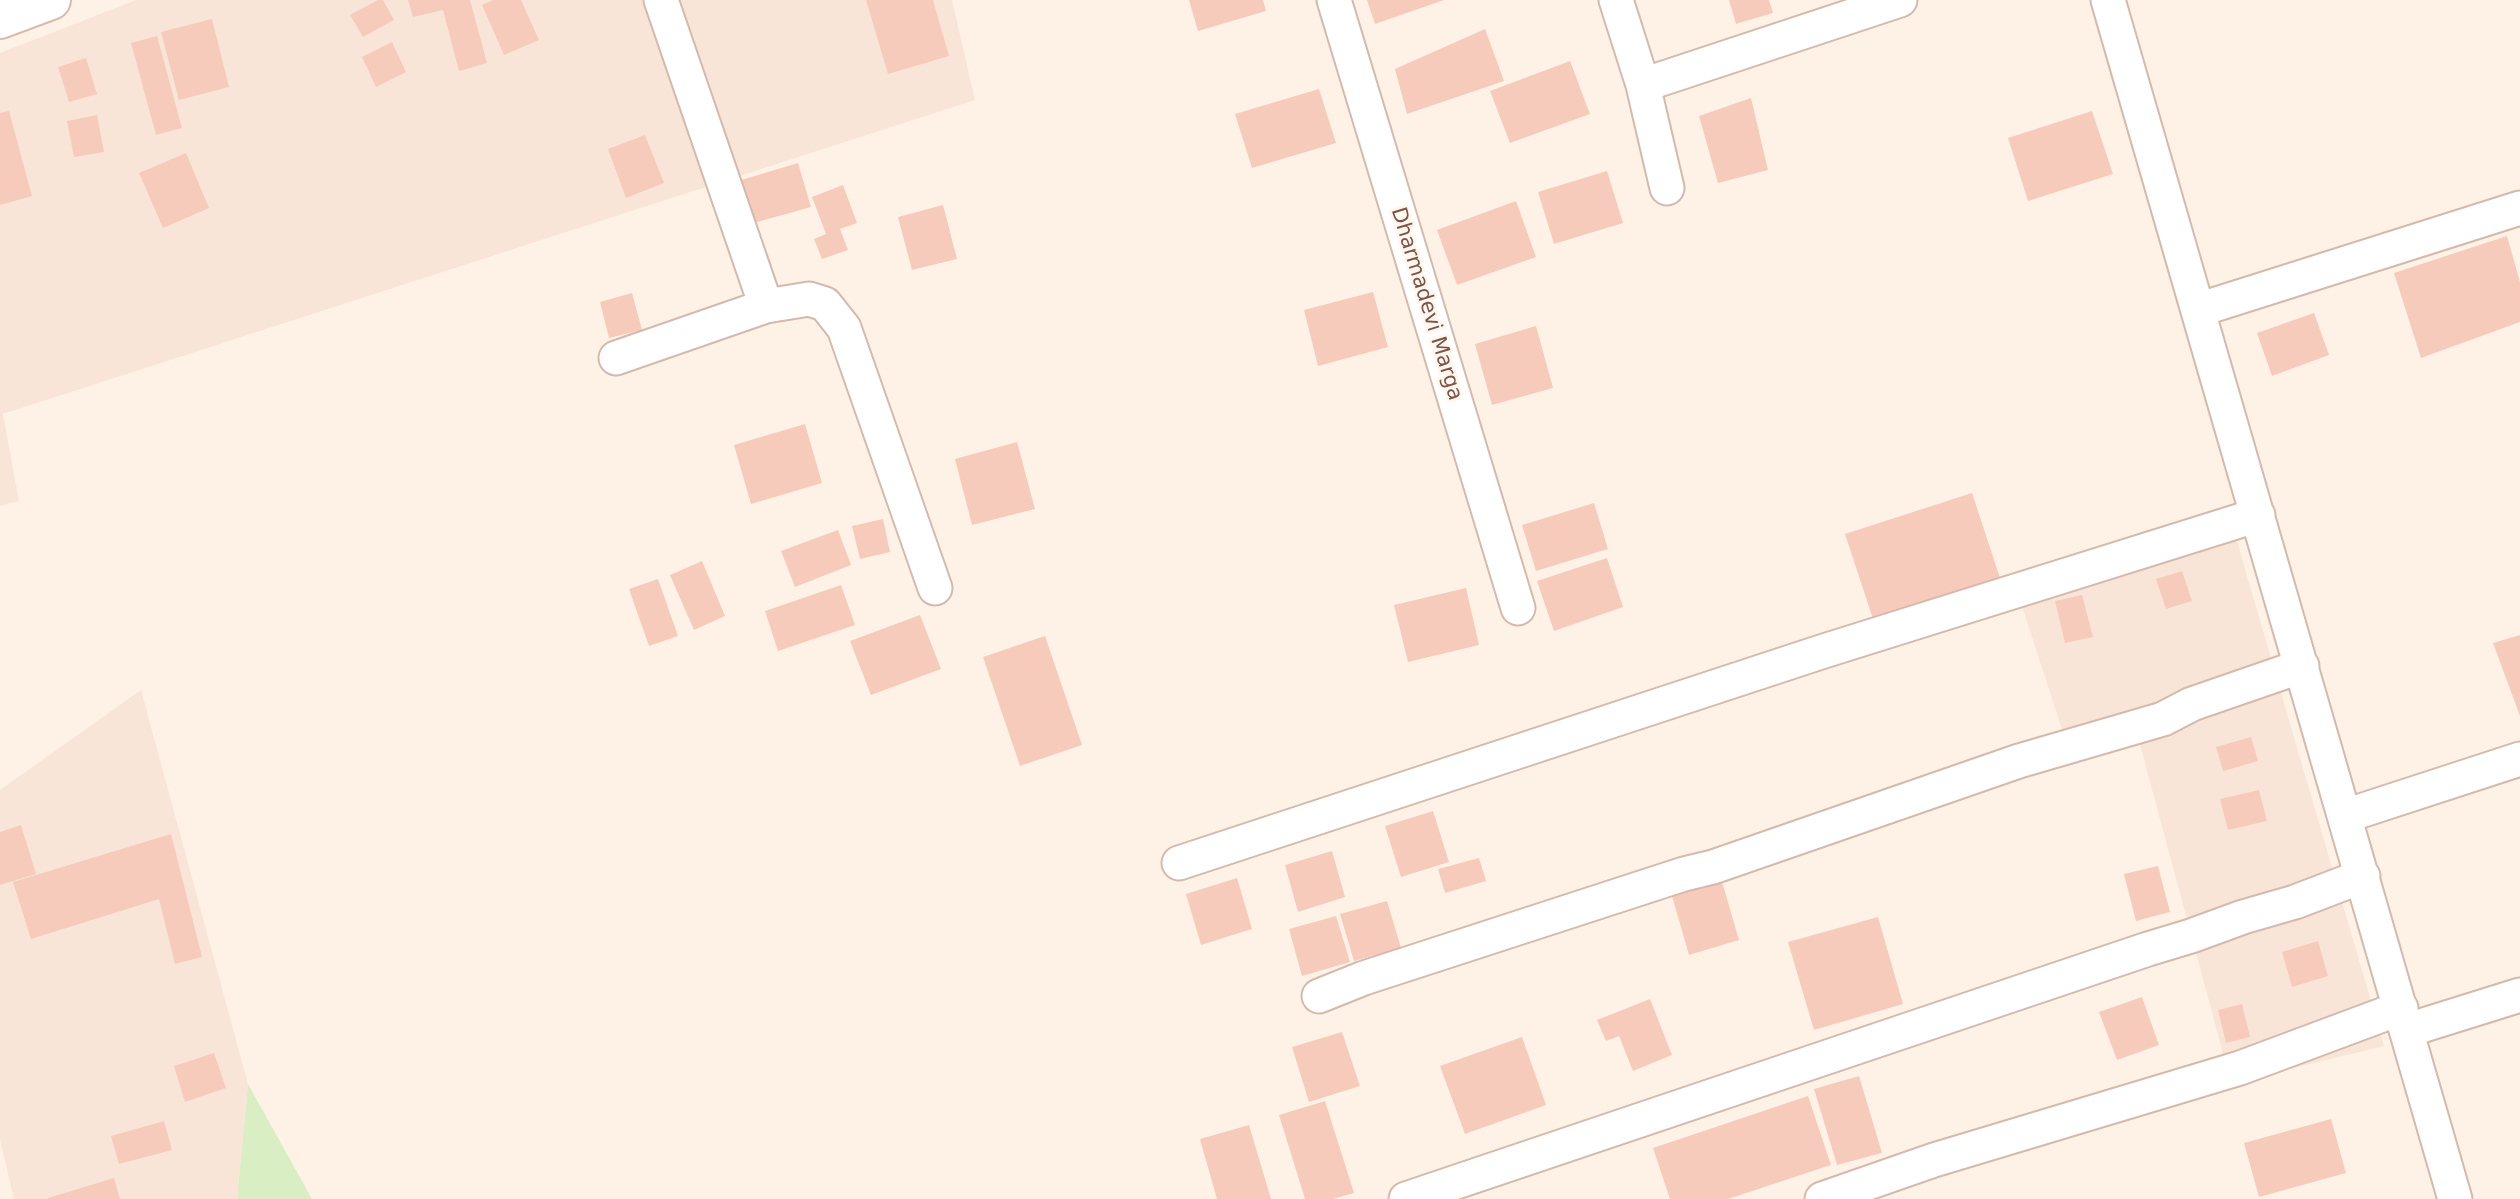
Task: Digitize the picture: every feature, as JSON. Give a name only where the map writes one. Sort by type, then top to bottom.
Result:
[{"type":"main road","points":[[0,19],[51,0]]},
{"type":"street","points":[[661,0],[766,306]]},
{"type":"street","name":"Dharmadevi Marga","points":[[1334,0],[1518,608]]},
{"type":"street","points":[[1616,0],[1643,85],[1667,188]]},
{"type":"street","points":[[1643,85],[1900,0]]},
{"type":"street","points":[[2108,0],[2455,1199]]},
{"type":"street","points":[[2198,310],[2520,208]]},
{"type":"street","points":[[616,358],[766,306],[809,299],[825,304],[844,328],[935,588]]},
{"type":"street","points":[[1179,863],[1824,651],[2258,515]]},
{"type":"street","points":[[1319,996],[1670,878],[1713,867],[2019,761],[2163,719],[2217,695],[2302,666]]},
{"type":"street","points":[[2345,816],[2520,759]]},
{"type":"street","points":[[1406,1199],[2135,953],[2295,902],[2363,876]]},
{"type":"street","points":[[1822,1199],[1934,1160],[2405,1019],[2520,995]]},
{"type":"shaded area","points":[[136,0],[952,0],[975,100],[3,414],[19,501],[0,506],[0,53]]},
{"type":"shaded area","points":[[2234,531],[2384,1046],[2231,1083],[2135,726],[2068,748],[2015,585]]},
{"type":"shaded area","points":[[141,690],[248,1084],[237,1199],[14,1199],[0,1140],[0,790]]},
{"type":"green space","points":[[248,1084],[312,1199],[237,1199]]},
{"type":"building","points":[[383,0],[394,20],[363,37],[350,15]]},
{"type":"building","points":[[408,0],[470,0],[487,63],[459,71],[443,10],[413,17]]},
{"type":"building","points":[[493,0],[521,0],[539,40],[504,55],[482,5]]},
{"type":"building","points":[[866,0],[933,0],[949,56],[888,74]]},
{"type":"building","points":[[1189,0],[1263,0],[1266,11],[1198,31]]},
{"type":"building","points":[[1367,0],[1444,0],[1375,24]]},
{"type":"building","points":[[1729,0],[1769,0],[1773,13],[1736,24]]},
{"type":"building","points":[[212,19],[229,87],[179,100],[161,32]]},
{"type":"building","points":[[1485,29],[1504,81],[1407,114],[1395,69]]},
{"type":"building","points":[[157,36],[182,128],[156,135],[131,43]]},
{"type":"building","points":[[392,42],[406,72],[376,87],[362,57]]},
{"type":"building","points":[[86,58],[97,94],[69,102],[58,67]]},
{"type":"building","points":[[1570,61],[1590,114],[1510,143],[1490,91]]},
{"type":"building","points":[[1319,89],[1336,143],[1252,168],[1235,114]]},
{"type":"building","points":[[1751,98],[1768,170],[1718,183],[1699,116]]},
{"type":"building","points":[[9,111],[32,196],[0,205],[0,113]]},
{"type":"building","points":[[2092,111],[2113,174],[2028,201],[2008,138]]},
{"type":"building","points":[[97,115],[104,152],[74,157],[67,121]]},
{"type":"building","points":[[645,135],[664,183],[626,198],[608,149]]},
{"type":"building","points":[[186,153],[209,208],[163,228],[139,173]]},
{"type":"building","points":[[798,163],[811,207],[750,224],[738,181]]},
{"type":"building","points":[[1607,171],[1623,223],[1554,244],[1538,192]]},
{"type":"building","points":[[843,185],[857,223],[840,229],[848,250],[822,259],[814,239],[826,234],[812,197]]},
{"type":"building","points":[[1516,201],[1536,257],[1457,285],[1437,230]]},
{"type":"building","points":[[943,205],[957,259],[912,270],[898,217]]},
{"type":"building","points":[[2507,236],[2520,282],[2520,322],[2421,358],[2394,273]]},
{"type":"building","points":[[1373,292],[1388,347],[1318,366],[1304,310]]},
{"type":"building","points":[[632,293],[642,330],[609,338],[600,302]]},
{"type":"building","points":[[2314,313],[2329,355],[2272,376],[2257,333]]},
{"type":"building","points":[[1536,326],[1553,388],[1492,405],[1475,344]]},
{"type":"building","points":[[805,424],[822,483],[751,504],[734,445]]},
{"type":"building","points":[[1017,442],[1035,509],[972,525],[955,459]]},
{"type":"building","points":[[1972,493],[2000,578],[1873,619],[1845,534]]},
{"type":"building","points":[[1594,503],[1608,549],[1536,571],[1522,525]]},
{"type":"building","points":[[883,519],[890,552],[860,559],[852,526]]},
{"type":"building","points":[[838,530],[851,565],[795,587],[781,551]]},
{"type":"building","points":[[1607,558],[1623,607],[1554,631],[1537,581]]},
{"type":"building","points":[[702,561],[725,616],[694,630],[670,575]]},
{"type":"building","points":[[2182,571],[2192,601],[2166,609],[2156,579]]},
{"type":"building","points":[[658,579],[678,636],[649,646],[629,589]]},
{"type":"building","points":[[841,585],[855,625],[778,651],[765,611]]},
{"type":"building","points":[[1466,588],[1479,645],[1408,662],[1394,605]]},
{"type":"building","points":[[2082,595],[2093,637],[2065,643],[2055,601]]},
{"type":"building","points":[[920,615],[941,669],[871,695],[850,641]]},
{"type":"building","points":[[2520,635],[2520,716],[2493,643]]},
{"type":"building","points":[[1045,636],[1082,745],[1020,766],[983,657]]},
{"type":"building","points":[[2251,737],[2258,761],[2223,771],[2216,747]]},
{"type":"building","points":[[2259,790],[2267,821],[2228,830],[2220,799]]},
{"type":"building","points":[[1433,811],[1449,862],[1401,877],[1385,826]]},
{"type":"building","points":[[21,825],[36,874],[0,885],[0,832]]},
{"type":"building","points":[[171,834],[202,957],[175,964],[159,899],[31,939],[13,882]]},
{"type":"building","points":[[1332,851],[1345,897],[1298,912],[1285,865]]},
{"type":"building","points":[[1479,858],[1486,881],[1445,893],[1438,869]]},
{"type":"building","points":[[2158,866],[2170,912],[2136,921],[2124,874]]},
{"type":"building","points":[[1720,875],[1739,940],[1689,955],[1670,889]]},
{"type":"building","points":[[1237,878],[1252,929],[1201,945],[1186,894]]},
{"type":"building","points":[[1387,901],[1401,948],[1354,961],[1340,914]]},
{"type":"building","points":[[1336,916],[1350,962],[1302,976],[1289,929]]},
{"type":"building","points":[[1878,917],[1903,1004],[1814,1030],[1788,942]]},
{"type":"building","points":[[2318,941],[2328,976],[2292,987],[2282,952]]},
{"type":"building","points":[[2142,997],[2159,1045],[2117,1060],[2099,1012]]},
{"type":"building","points":[[1650,999],[1672,1055],[1633,1071],[1619,1036],[1606,1041],[1597,1020]]},
{"type":"building","points":[[2242,1004],[2250,1037],[2226,1043],[2218,1010]]},
{"type":"building","points":[[1342,1032],[1360,1086],[1309,1102],[1292,1047]]},
{"type":"building","points":[[1522,1037],[1546,1105],[1465,1134],[1440,1066]]},
{"type":"building","points":[[214,1053],[226,1088],[185,1102],[174,1066]]},
{"type":"building","points":[[1859,1076],[1882,1153],[1837,1165],[1814,1089]]},
{"type":"building","points":[[1808,1096],[1831,1165],[1728,1199],[1670,1199],[1653,1148]]},
{"type":"building","points":[[1325,1101],[1354,1193],[1333,1199],[1305,1199],[1279,1115]]},
{"type":"building","points":[[2331,1119],[2346,1173],[2259,1197],[2244,1143]]},
{"type":"building","points":[[164,1121],[172,1150],[119,1164],[111,1136]]},
{"type":"building","points":[[1249,1125],[1271,1199],[1217,1199],[1200,1139]]},
{"type":"building","points":[[114,1178],[120,1199],[48,1199],[48,1198]]}]
